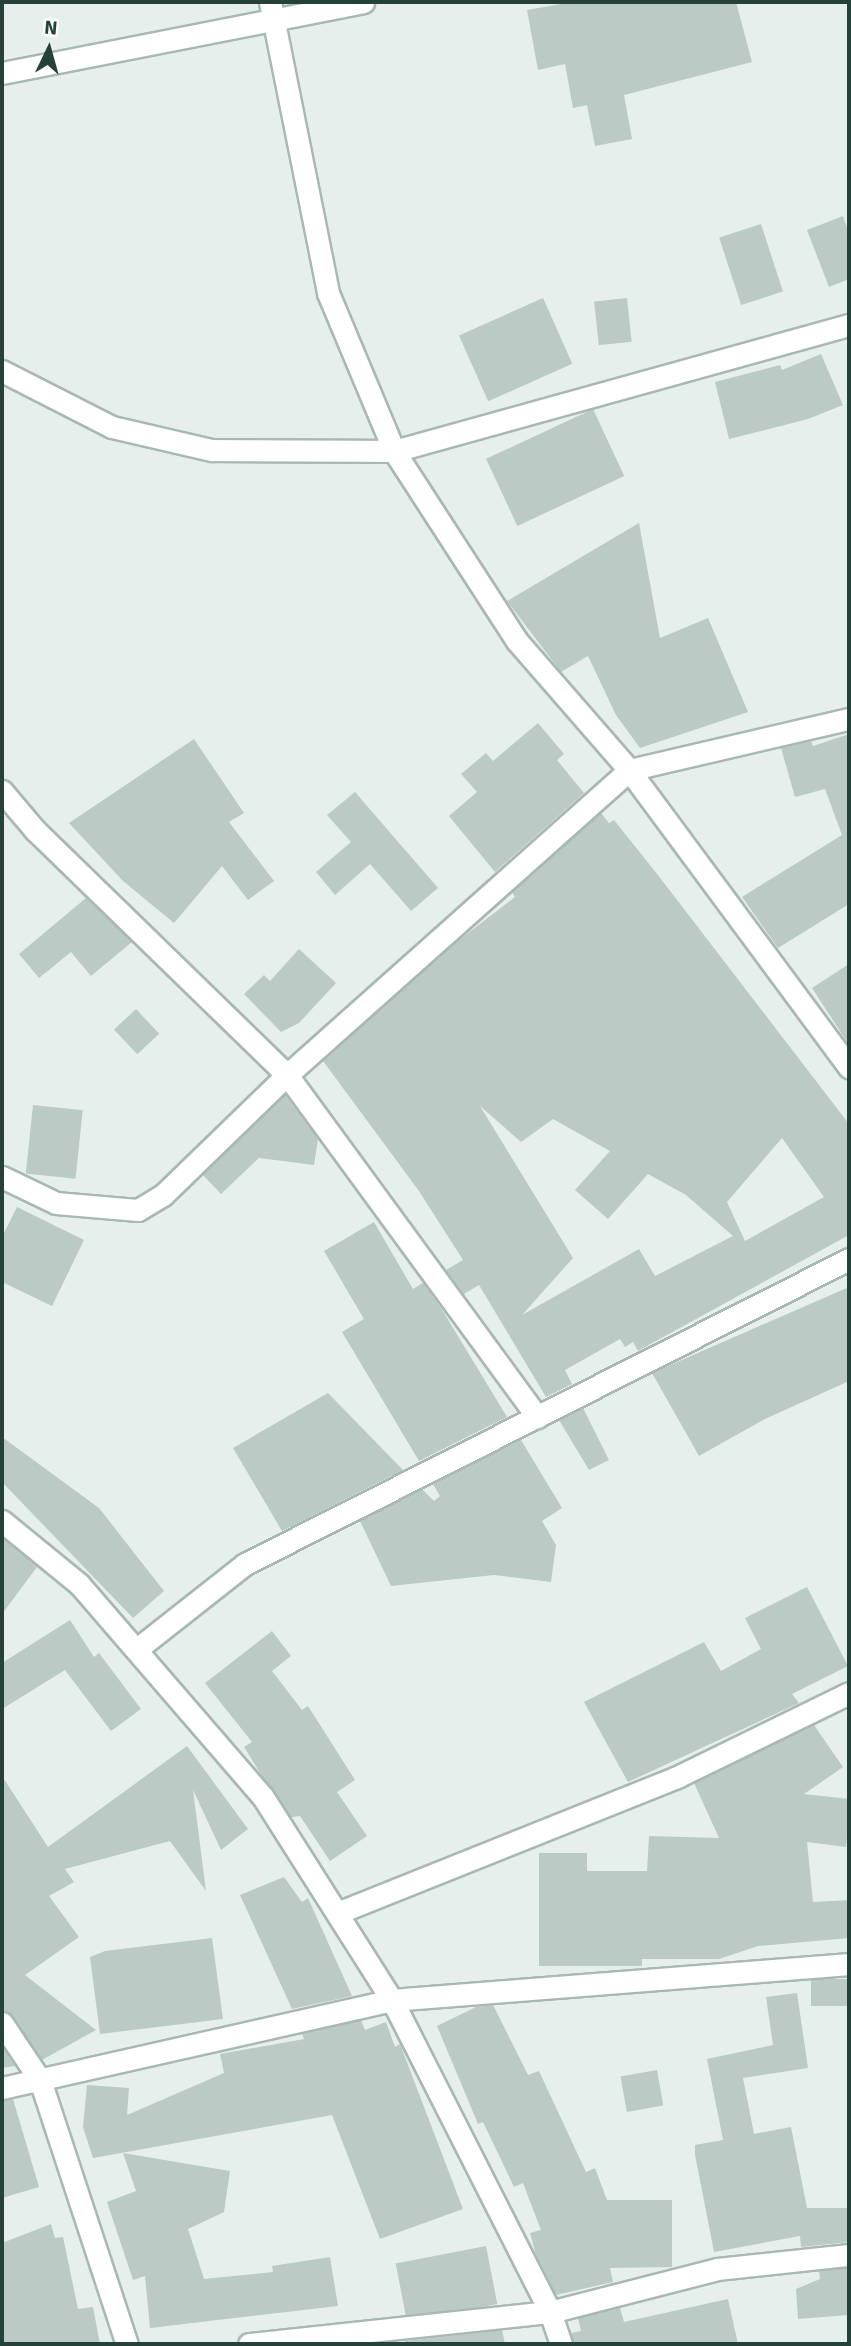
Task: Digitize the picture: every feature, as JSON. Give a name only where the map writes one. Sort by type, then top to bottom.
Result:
[{"type":"street","points":[[2,73],[271,11],[363,2]]},
{"type":"street","points":[[271,11],[328,293],[394,451],[517,641],[629,769],[849,1067]]},
{"type":"street","points":[[2,371],[112,427],[212,450],[394,451],[849,325]]},
{"type":"street","points":[[2,1177],[57,1203],[138,1210],[163,1195],[287,1075],[629,769],[849,719]]},
{"type":"street","points":[[2,791],[35,830],[287,1075],[537,1417]]},
{"type":"street","points":[[137,1649],[245,1564],[849,1259]]},
{"type":"street","points":[[2,1521],[79,1584],[263,1797],[392,2000],[550,2312],[561,2344]]},
{"type":"street","points":[[337,1913],[679,1776],[849,1693]]},
{"type":"street","points":[[2,2088],[392,2000],[849,1964]]},
{"type":"street","points":[[2,2023],[40,2080],[127,2344]]},
{"type":"street","points":[[249,2344],[550,2312],[718,2269],[849,2255]]},
{"type":"building","points":[[572,2],[736,2],[752,62],[624,95],[632,139],[595,146],[587,105],[573,108],[565,64],[538,70],[527,10]]},
{"type":"building","points":[[843,216],[849,234],[849,279],[829,287],[807,230]]},
{"type":"building","points":[[761,224],[783,292],[741,305],[719,238]]},
{"type":"building","points":[[543,298],[572,364],[488,401],[459,335]]},
{"type":"building","points":[[627,298],[632,342],[599,345],[594,301]]},
{"type":"building","points":[[821,354],[843,405],[808,419],[729,439],[715,382],[780,365],[782,370]]},
{"type":"building","points":[[593,409],[624,476],[517,526],[486,459]]},
{"type":"building","points":[[639,523],[660,638],[708,618],[748,712],[640,748],[616,715],[588,656],[561,672],[507,601]]},
{"type":"building","points":[[538,723],[564,754],[557,760],[584,793],[495,872],[449,816],[477,792],[461,774],[486,753],[493,761]]},
{"type":"building","points":[[849,734],[849,904],[778,948],[742,897],[842,835],[825,789],[795,797],[781,748],[811,741],[813,746]]},
{"type":"building","points":[[194,739],[244,813],[229,822],[274,881],[248,900],[222,866],[174,923],[123,881],[69,823]]},
{"type":"building","points":[[355,792],[438,888],[411,911],[370,864],[335,895],[316,872],[351,842],[327,815]]},
{"type":"building","points":[[601,813],[609,823],[614,820],[849,1124],[849,1235],[638,1351],[633,1342],[625,1347],[620,1339],[565,1370],[572,1384],[546,1397],[479,1285],[464,1294],[446,1270],[463,1260],[419,1191],[323,1061],[454,944],[515,897],[512,892]],"holes":[[[480,1106],[521,1142],[553,1119],[610,1151],[575,1190],[608,1219],[648,1174],[686,1195],[733,1236],[655,1276],[639,1249],[522,1315],[573,1258]],[[782,1138],[824,1197],[745,1241],[727,1202]]]},
{"type":"building","points":[[86,898],[132,942],[91,976],[71,952],[39,978],[19,954]]},
{"type":"building","points":[[299,949],[336,983],[299,1023],[281,1032],[244,994],[264,975],[270,981]]},
{"type":"building","points":[[849,964],[849,1045],[812,988]]},
{"type":"building","points":[[136,1009],[159,1034],[137,1054],[114,1029]]},
{"type":"building","points":[[285,1095],[318,1139],[314,1165],[259,1158],[221,1194],[203,1175]]},
{"type":"building","points":[[33,1105],[83,1110],[76,1179],[26,1174]]},
{"type":"building","points":[[17,1207],[84,1240],[52,1306],[2,1282],[2,1237]]},
{"type":"building","points":[[374,1222],[413,1289],[423,1283],[441,1308],[507,1417],[419,1461],[342,1332],[364,1319],[324,1251]]},
{"type":"building","points":[[849,1287],[849,1381],[765,1419],[699,1456],[652,1373]]},
{"type":"building","points":[[328,1393],[403,1470],[282,1531],[233,1448]]},
{"type":"building","points":[[583,1408],[609,1460],[589,1470],[559,1420]]},
{"type":"building","points":[[2,1437],[99,1508],[164,1591],[133,1618],[2,1482]]},
{"type":"building","points":[[521,1440],[562,1508],[542,1521],[556,1545],[551,1582],[494,1575],[391,1586],[360,1521],[422,1489],[434,1501],[440,1496],[433,1484]]},
{"type":"building","points":[[2,1538],[37,1567],[2,1614]]},
{"type":"building","points":[[807,1587],[848,1666],[792,1694],[799,1703],[628,1782],[584,1702],[704,1642],[721,1671],[761,1649],[745,1618]]},
{"type":"building","points":[[70,1620],[94,1657],[99,1653],[141,1709],[111,1731],[65,1670],[2,1709],[2,1663]]},
{"type":"building","points":[[272,1631],[291,1656],[272,1671],[302,1710],[308,1706],[355,1780],[337,1792],[367,1836],[330,1861],[300,1816],[291,1817],[262,1776],[244,1747],[252,1742],[205,1683]]},
{"type":"building","points":[[814,1725],[843,1767],[804,1794],[849,1799],[849,1818],[846,1847],[807,1842],[813,1902],[849,1900],[849,1938],[758,1946],[719,1959],[642,1959],[642,1966],[539,1966],[539,1853],[587,1853],[587,1871],[647,1871],[649,1836],[719,1838],[694,1783]]},
{"type":"building","points":[[187,1746],[248,1829],[221,1850],[193,1790],[206,1891],[170,1841],[65,1869],[74,1882],[49,1896],[79,1937],[25,1975],[96,2030],[42,2060],[13,2016],[2,2010],[2,1776],[48,1847]]},
{"type":"building","points":[[284,1877],[302,1902],[308,1898],[352,1996],[292,2009],[240,1895]]},
{"type":"building","points":[[212,1938],[223,2019],[100,2034],[90,1957],[105,1951]]},
{"type":"building","points":[[811,1979],[849,1979],[849,2006],[811,2006]]},
{"type":"building","points":[[797,1993],[808,2068],[743,2078],[754,2134],[791,2127],[807,2208],[849,2208],[849,2242],[801,2247],[800,2236],[714,2252],[695,2155],[695,2145],[723,2140],[707,2059],[773,2045],[766,1997]]},
{"type":"building","points":[[493,2005],[528,2075],[539,2071],[586,2172],[595,2168],[607,2200],[672,2200],[672,2267],[610,2268],[613,2282],[556,2295],[536,2255],[530,2233],[541,2230],[523,2183],[514,2187],[483,2122],[478,2124],[437,2026],[476,2007]]},
{"type":"building","points":[[361,2020],[365,2030],[386,2022],[395,2047],[400,2044],[463,2209],[380,2239],[332,2115],[93,2158],[83,2127],[87,2085],[129,2088],[127,2115],[224,2073],[220,2054],[304,2039],[302,2034]]},
{"type":"building","points":[[2,2046],[15,2066],[2,2068]]},
{"type":"building","points":[[657,2070],[663,2105],[627,2112],[621,2076]]},
{"type":"building","points":[[13,2099],[39,2187],[2,2198],[2,2101]]},
{"type":"building","points":[[123,2153],[230,2171],[224,2212],[188,2229],[204,2279],[273,2272],[272,2266],[330,2257],[338,2306],[150,2328],[145,2276],[133,2280],[107,2202],[136,2191]]},
{"type":"building","points":[[51,2224],[55,2238],[63,2237],[78,2309],[93,2307],[100,2344],[2,2344],[2,2243]]},
{"type":"building","points":[[486,2246],[497,2304],[407,2321],[396,2264]]},
{"type":"building","points":[[849,2268],[849,2315],[798,2319],[796,2289],[820,2279],[819,2271]]},
{"type":"building","points":[[728,2299],[738,2344],[574,2344],[571,2333],[581,2331],[578,2318],[620,2308],[624,2322]]},
{"type":"building","points":[[502,2330],[505,2344],[406,2344],[405,2341]]}]
